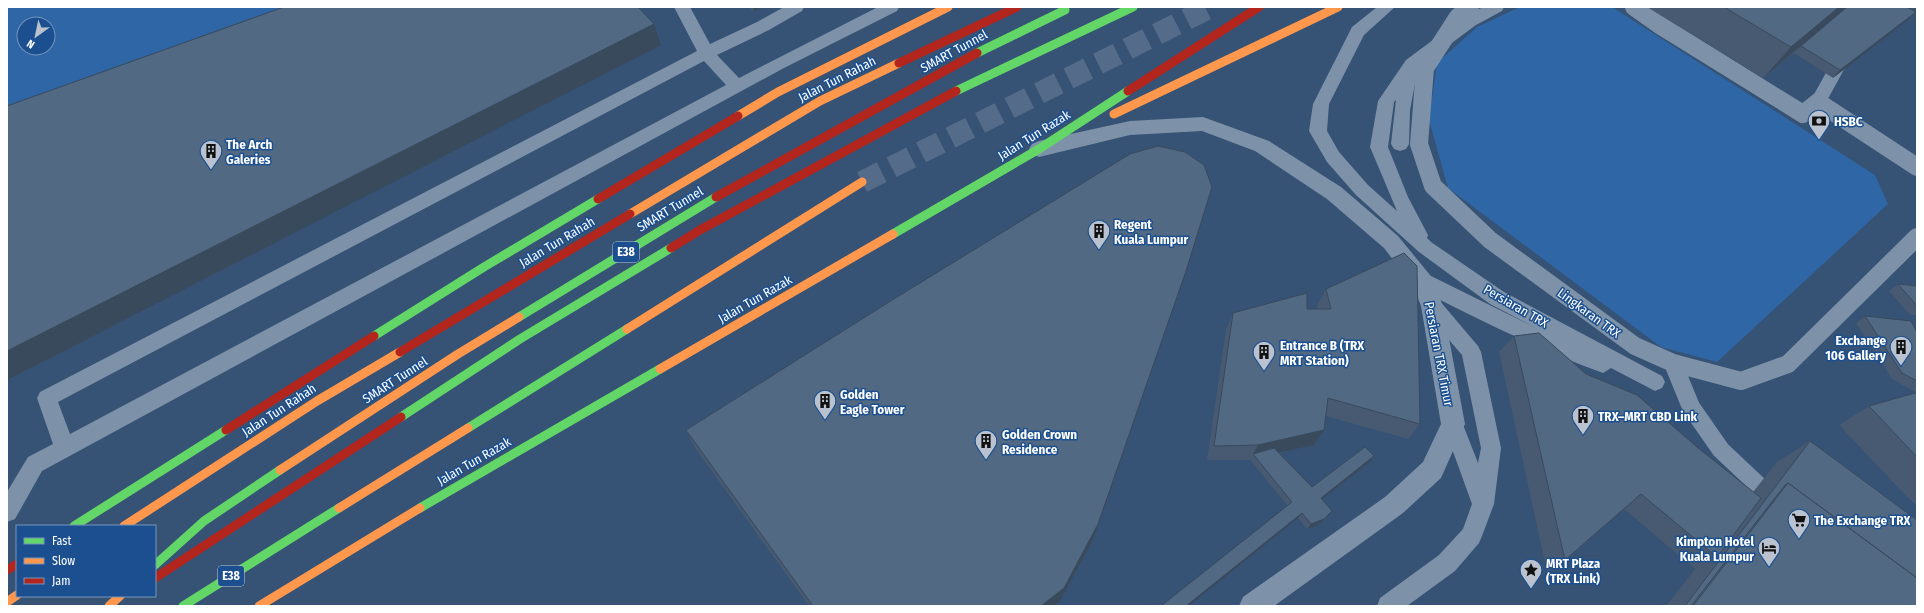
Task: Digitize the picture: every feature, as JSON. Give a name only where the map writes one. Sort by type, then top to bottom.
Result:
[{"type":"main road","points":[[76,525],[484,267],[778,92],[948,7]]},
{"type":"main road","name":"Jalan Tun Rahah","points":[[126,525],[317,401],[820,101],[1017,7]]},
{"type":"main road","points":[[156,577],[520,339],[700,230],[938,100],[1133,7]]},
{"type":"main road","name":"Jalan Tun Razak","points":[[259,606],[432,501],[1039,149],[1259,7]]},
{"type":"main road","points":[[1039,149],[1338,7]]},
{"type":"main road","name":"SMART Tunnel","points":[[156,564],[204,521],[458,354],[736,185],[1000,40],[1065,10]]},
{"type":"main road","name":"E38","points":[[183,606],[862,182]]},
{"type":"main road","points":[[7,570],[16,565]]},
{"type":"main road","points":[[7,602],[16,596]]},
{"type":"main road","points":[[109,606],[119,597]]},
{"type":"main road","points":[[113,606],[126,597]]},
{"type":"street","name":"Persiaran TRX Timur","points":[[1039,149],[1130,128],[1203,124],[1262,146],[1334,193],[1391,242],[1422,281],[1432,306],[1453,424],[1432,470],[1394,505],[1252,606]]},
{"type":"lane","points":[[682,7],[706,53],[737,86]]},
{"type":"lane","points":[[65,448],[47,398],[706,53],[763,26],[796,7]]},
{"type":"lane","points":[[7,512],[35,464],[737,86],[891,7]]},
{"type":"lane","name":"Persiaran TRX","points":[[1387,7],[1358,31],[1321,104],[1318,131],[1333,157],[1362,190],[1425,246],[1497,298],[1655,382],[1573,354],[1488,316],[1422,281]]},
{"type":"lane","name":"Lingkaran TRX","points":[[1470,7],[1458,17],[1425,68],[1418,144],[1433,186],[1490,240],[1635,346],[1673,363],[1740,381],[1788,364],[1917,237]]},
{"type":"lane","points":[[1425,246],[1399,198],[1379,147],[1386,101],[1412,64],[1470,21],[1496,7]]},
{"type":"lane","points":[[1634,7],[1662,22],[1803,114],[1818,102],[1850,45]]},
{"type":"lane","points":[[1400,144],[1402,110],[1412,64]]},
{"type":"lane","points":[[1818,102],[1917,167]]},
{"type":"lane","points":[[1388,606],[1447,563],[1471,536],[1483,504],[1491,448],[1471,352],[1432,306]]},
{"type":"lane","points":[[1673,363],[1691,407],[1722,450],[1774,500],[1787,510]]},
{"type":"lane","points":[[1453,424],[1483,504]]},
{"type":"shaded area","points":[[7,7],[336,7],[7,128]]},
{"type":"shaded area","points":[[1520,7],[1612,7],[1875,175],[1888,204],[1717,362],[1661,347],[1448,188],[1429,120],[1437,63],[1477,27]]},
{"type":"building","name":"The Arch Galeries","points":[[284,7],[638,7],[654,24],[7,351],[7,106]]},
{"type":"building","points":[[1724,7],[1839,7],[1791,47]]},
{"type":"building","points":[[1847,7],[1907,7],[1916,12],[1840,70],[1801,46]]},
{"type":"building","points":[[1158,146],[1185,152],[1204,165],[1212,187],[1186,271],[1098,524],[1064,588],[1041,606],[813,606],[686,430],[889,302],[1130,154]]},
{"type":"building","points":[[1404,253],[1417,266],[1420,424],[1328,398],[1324,430],[1258,445],[1214,446],[1233,313],[1307,293],[1307,309],[1331,309],[1326,289]]},
{"type":"building","points":[[1898,284],[1917,286],[1917,306]]},
{"type":"building","points":[[1865,316],[1911,321],[1917,332],[1917,381],[1902,373]]},
{"type":"building","points":[[1539,333],[1586,374],[1637,395],[1697,447],[1761,498],[1717,557],[1641,494],[1565,560],[1514,336]]},
{"type":"building","points":[[1917,393],[1917,457],[1869,406]]},
{"type":"building","points":[[1810,441],[1917,520],[1917,578],[1788,483],[1691,606],[1685,606]]},
{"type":"building","points":[[1365,447],[1374,456],[1321,498],[1332,511],[1324,519],[1311,524],[1302,513],[1186,606],[1161,606],[1292,502],[1253,454],[1274,448],[1312,487]]},
{"type":"building","name":"The Exchange TRX","points":[[1788,483],[1917,578],[1917,606],[1693,606]]},
{"type":"tunnel","points":[[862,182],[1211,7]]},
{"type":"traffic: fast","points":[[956,91],[1133,7]]},
{"type":"traffic: fast","points":[[977,53],[1065,10]]},
{"type":"traffic: fast","points":[[893,234],[1039,149],[1128,91]]},
{"type":"traffic: fast","points":[[519,317],[716,197]]},
{"type":"traffic: fast","points":[[374,336],[484,267],[598,199]]},
{"type":"traffic: fast","points":[[401,417],[520,339],[671,248]]},
{"type":"traffic: fast","points":[[468,428],[627,329]]},
{"type":"traffic: fast","points":[[420,508],[660,369]]},
{"type":"traffic: fast","points":[[76,525],[226,430]]},
{"type":"traffic: fast","points":[[156,564],[204,521],[280,470]]},
{"type":"traffic: fast","points":[[183,606],[339,508]]},
{"type":"traffic: slow","points":[[738,116],[778,92],[948,7]]},
{"type":"traffic: slow","points":[[1114,114],[1338,7]]},
{"type":"traffic: slow","points":[[630,214],[820,101],[899,63]]},
{"type":"traffic: slow","points":[[627,329],[862,182]]},
{"type":"traffic: slow","points":[[660,369],[893,234]]},
{"type":"traffic: slow","points":[[280,470],[458,354],[519,317]]},
{"type":"traffic: slow","points":[[126,525],[317,401],[400,352]]},
{"type":"traffic: slow","points":[[339,508],[468,428]]},
{"type":"traffic: slow","points":[[259,606],[420,508]]},
{"type":"traffic: slow","points":[[7,602],[16,596]]},
{"type":"traffic: slow","points":[[109,606],[119,597]]},
{"type":"traffic: jam","points":[[899,63],[1017,7]]},
{"type":"traffic: jam","points":[[1128,91],[1259,7]]},
{"type":"traffic: jam","points":[[716,197],[977,53]]},
{"type":"traffic: jam","points":[[671,248],[700,230],[956,91]]},
{"type":"traffic: jam","points":[[598,199],[738,116]]},
{"type":"traffic: jam","points":[[400,352],[630,214]]},
{"type":"traffic: jam","points":[[226,430],[374,336]]},
{"type":"traffic: jam","points":[[156,577],[401,417]]},
{"type":"traffic: jam","points":[[7,570],[16,565]]},
{"type":"place","name":"HSBC","points":[[1819,140]]},
{"type":"place","name":"The Arch Galeries","points":[[211,170]]},
{"type":"place","name":"Regent Kuala Lumpur","points":[[1099,250]]},
{"type":"place","name":"Exchange 106 Gallery","points":[[1901,366]]},
{"type":"place","name":"Entrance B (TRX MRT Station)","points":[[1264,372]]},
{"type":"place","name":"Golden Eagle Tower","points":[[825,420]]},
{"type":"place","name":"TRX–MRT CBD Link","points":[[1583,436]]},
{"type":"place","name":"Golden Crown Residence","points":[[986,460]]},
{"type":"place","name":"The Exchange TRX","points":[[1799,540]]},
{"type":"place","name":"Kimpton Hotel Kuala Lumpur","points":[[1769,568]]},
{"type":"place","name":"MRT Plaza (TRX Link)","points":[[1531,590]]}]
